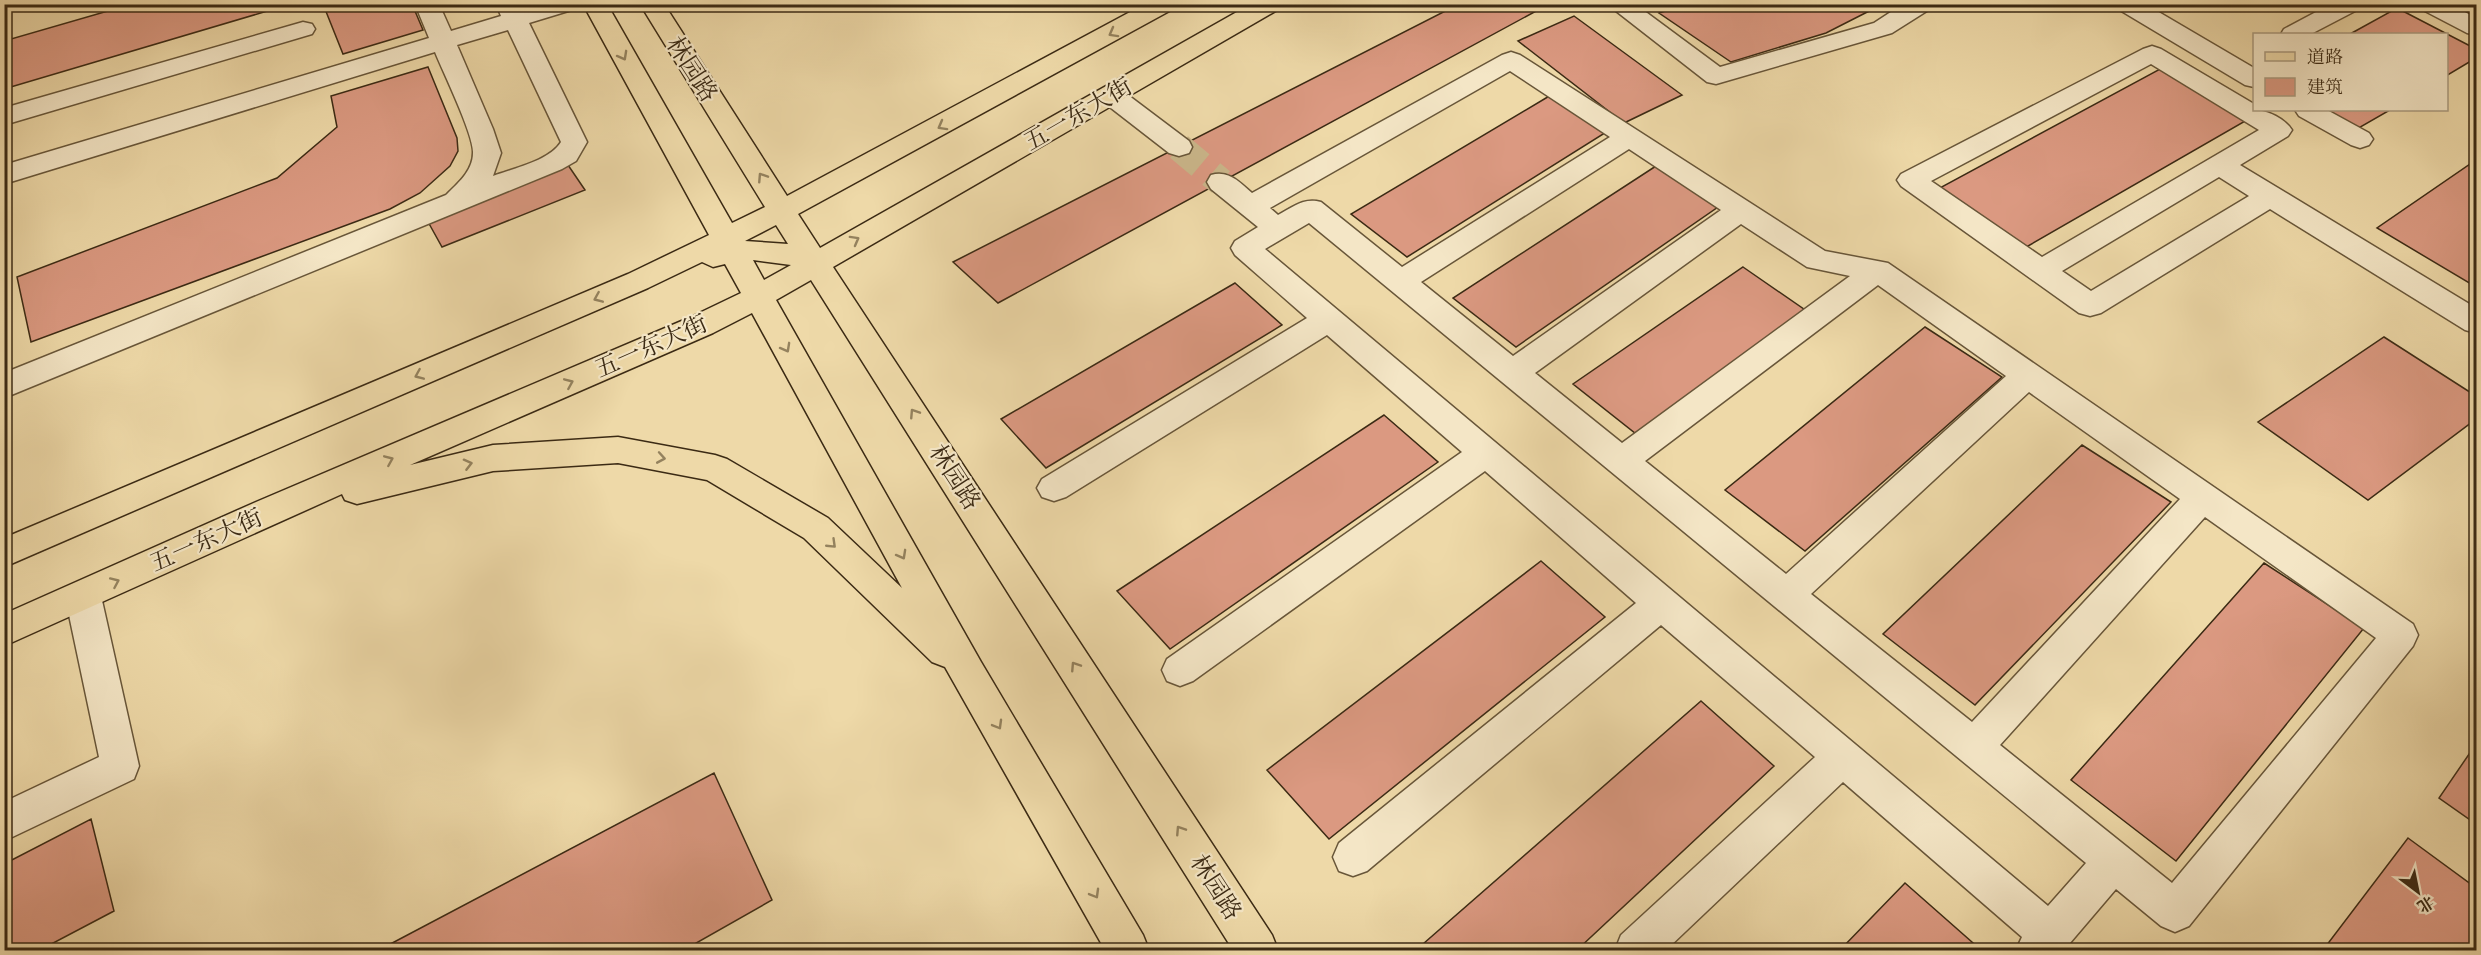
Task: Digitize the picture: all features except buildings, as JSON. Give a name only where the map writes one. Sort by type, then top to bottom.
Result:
[{"type":"main road","points":[[595,4],[968,674],[1128,951]]},
{"type":"main road","name":"林园路","points":[[652,4],[1257,951]]},
{"type":"main road","points":[[4,553],[638,281],[728,246],[783,210],[1164,4]]},
{"type":"main road","name":"五一东大街","points":[[4,632],[268,512],[702,325],[758,297],[817,261],[1270,4]]},
{"type":"main road","points":[[728,246],[768,250],[817,261]]},
{"type":"main road","points":[[268,512],[493,458],[618,450],[715,468],[816,528],[968,674]]},
{"type":"street","points":[[427,4],[480,129],[487,153],[479,178],[456,202]]},
{"type":"street","points":[[4,175],[442,42],[511,12],[566,4]]},
{"type":"street","points":[[1621,5],[1716,76],[1883,28],[1921,4]]},
{"type":"street","points":[[2127,4],[2247,66]]},
{"type":"street","points":[[2295,33],[2350,4]]},
{"type":"street","points":[[2430,4],[2476,28]]},
{"type":"street","points":[[4,386],[552,163],[566,154],[574,142],[511,12]]},
{"type":"street","points":[[4,117],[303,29]]},
{"type":"street","points":[[2040,271],[2279,130],[2152,54],[1911,180],[2040,271],[2090,305],[2270,196]]},
{"type":"street","points":[[1251,206],[1511,60],[1817,260],[1878,270],[2400,635],[2175,912],[2114,861],[1974,747],[1311,209],[1245,248],[1842,757],[2043,942],[2114,861]]},
{"type":"street","points":[[1111,95],[1179,147]]},
{"type":"street","points":[[2310,111],[2360,140]]},
{"type":"street","points":[[1400,282],[1629,137]]},
{"type":"street","points":[[2219,165],[2476,322]]},
{"type":"street","points":[[1221,182],[1277,228]]},
{"type":"street","points":[[1512,373],[1741,210]]},
{"type":"street","points":[[1622,462],[1878,270]]},
{"type":"street","points":[[1054,488],[1329,319]]},
{"type":"street","points":[[1786,595],[2027,375]]},
{"type":"street","points":[[1180,670],[1486,453]]},
{"type":"street","points":[[1974,747],[2202,496]]},
{"type":"street","points":[[4,822],[120,766],[83,596]]},
{"type":"street","points":[[1353,857],[1662,603]]},
{"type":"street","points":[[1636,951],[1842,757]]},
{"type":"tunnel","points":[[1179,147],[1221,182]]}]
